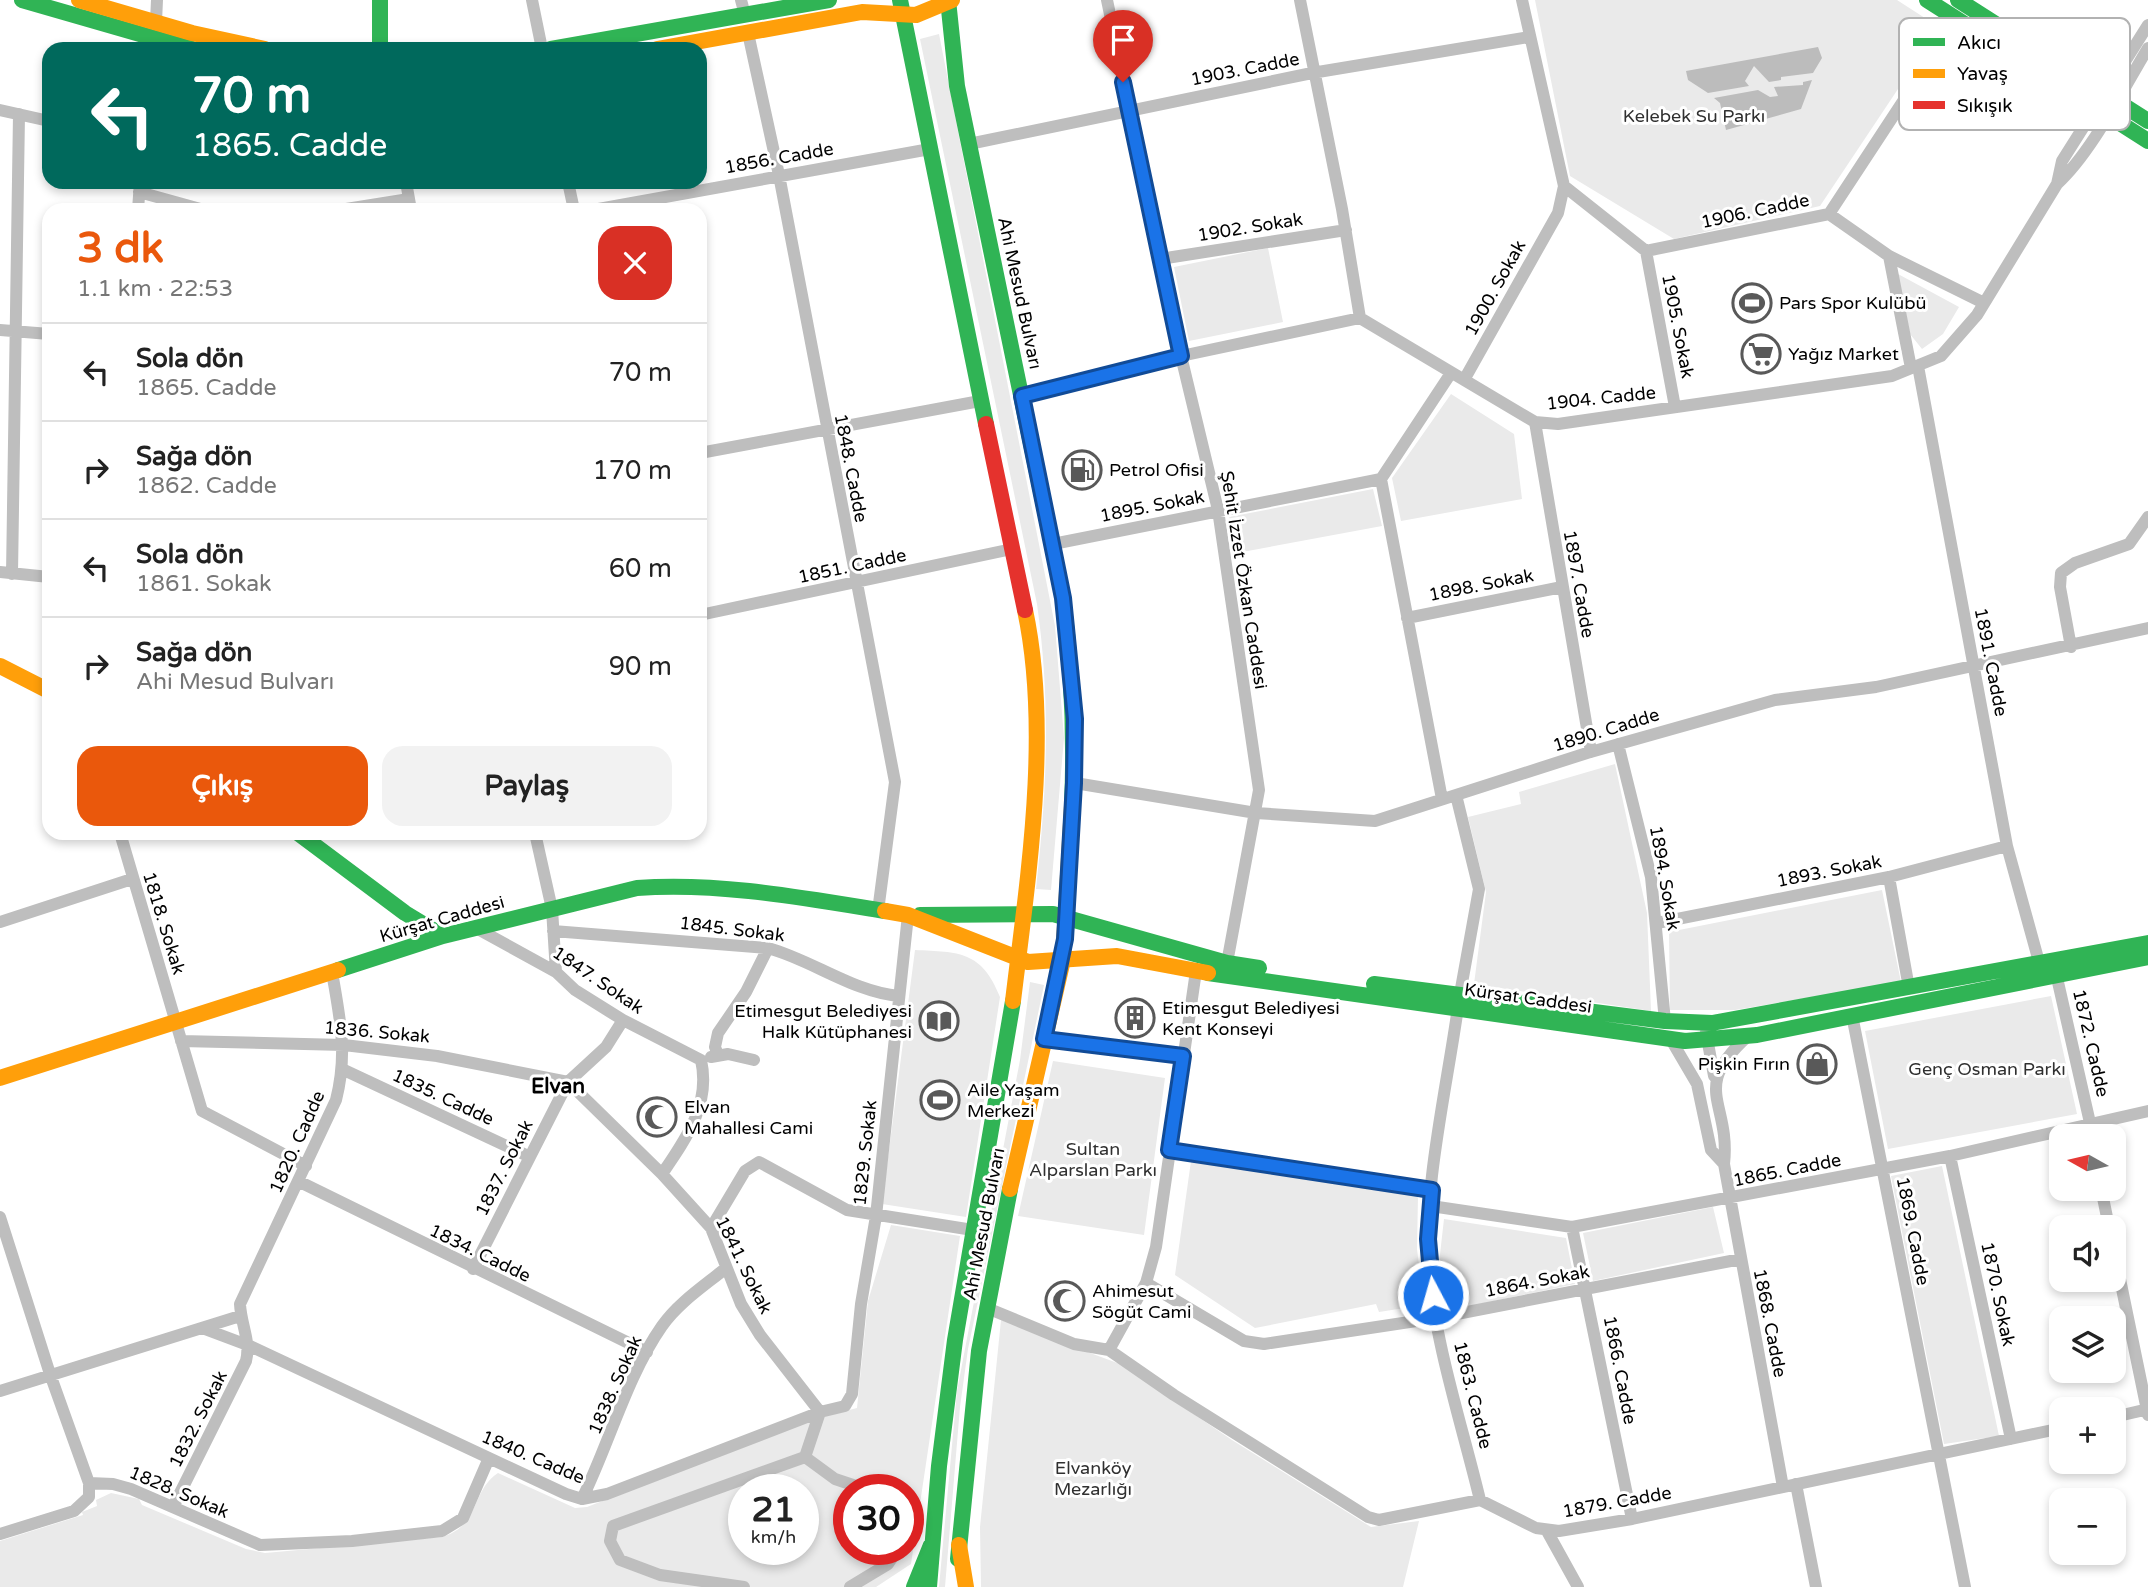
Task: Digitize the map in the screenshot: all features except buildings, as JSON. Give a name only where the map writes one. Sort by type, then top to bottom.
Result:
[{"type":"main road","points":[[22,0],[170,42]]},
{"type":"main road","points":[[79,0],[152,36],[204,42]]},
{"type":"main road","points":[[584,42],[743,8],[829,0]]},
{"type":"main road","points":[[1927,0],[1964,7],[1982,18]]},
{"type":"main road","name":"Ahi Mesud Bulvarı","points":[[929,1587],[945,1410],[1018,959],[1032,813],[1036,713],[1028,625],[980,401],[902,8],[926,14],[949,1],[953,63],[1053,544],[1072,666],[1074,783],[1063,960],[987,1308],[973,1387],[956,1587]]},
{"type":"main road","points":[[379,5],[380,42]]},
{"type":"main road","points":[[379,5],[389,42]]},
{"type":"main road","points":[[1964,7],[1978,18]]},
{"type":"main road","points":[[697,42],[862,12],[902,8]]},
{"type":"main road","points":[[2130,110],[2148,121]]},
{"type":"main road","points":[[2129,130],[2148,141]]},
{"type":"main road","points":[[0,666],[42,687]]},
{"type":"main road","points":[[307,840],[405,913],[443,936]]},
{"type":"main road","name":"Kürşat Caddesi","points":[[0,1079],[443,936],[637,888],[663,886],[779,894],[908,915],[1022,914],[1065,917],[1227,962],[1689,1040],[1733,1021],[2046,960],[2148,943]]},
{"type":"main road","name":"Kürşat Caddesi","points":[[908,915],[983,942],[1018,959],[1036,963],[1117,956],[1196,971],[1459,1001],[1687,1022],[1706,1031],[1748,1036],[2148,957]]},
{"type":"main road","points":[[914,1587],[931,1545]]},
{"type":"main road","points":[[959,1545],[966,1587]]},
{"type":"street","points":[[152,36],[157,0]]},
{"type":"street","points":[[532,0],[541,42]]},
{"type":"street","name":"Şehit İzzet Özkan Caddesi","points":[[1107,0],[1160,260],[1218,510],[1259,790],[1227,962]]},
{"type":"street","points":[[1022,396],[1181,356],[1360,318],[1346,230],[1312,74],[1300,0]]},
{"type":"street","points":[[1522,0],[1564,186],[1646,251]]},
{"type":"street","name":"1904. Cadde","points":[[2130,59],[2148,25]]},
{"type":"street","name":"1848. Cadde","points":[[748,33],[779,175],[855,584],[895,782],[878,911]]},
{"type":"street","name":"1903. Cadde","points":[[969,144],[1312,74],[1529,37]]},
{"type":"street","name":"1904. Cadde","points":[[2130,71],[2148,48]]},
{"type":"street","name":"1906. Cadde","points":[[1646,251],[1829,214],[1899,107]]},
{"type":"street","points":[[0,110],[42,119]]},
{"type":"street","points":[[19,114],[18,330],[6,573],[42,576]]},
{"type":"street","name":"1904. Cadde","points":[[1360,318],[1535,422],[1558,424],[1892,376],[1941,356],[1984,303],[2057,184],[2062,162],[2087,130]]},
{"type":"street","name":"1856. Cadde","points":[[707,189],[930,149]]},
{"type":"street","name":"1900. Sokak","points":[[1464,380],[1558,213],[1564,186]]},
{"type":"street","points":[[146,189],[185,203]]},
{"type":"street","name":"1856. Cadde","points":[[630,203],[705,189]]},
{"type":"street","points":[[1829,214],[1889,256],[1984,303]]},
{"type":"street","name":"1902. Sokak","points":[[1160,260],[1346,230]]},
{"type":"street","name":"1905. Sokak","points":[[1646,251],[1675,407]]},
{"type":"street","points":[[1889,256],[1914,367]]},
{"type":"street","points":[[0,330],[42,333]]},
{"type":"street","name":"1891. Cadde","points":[[1914,367],[1974,665],[2007,846],[2046,960]]},
{"type":"street","points":[[1442,799],[1381,479],[1451,373]]},
{"type":"street","points":[[707,452],[826,432],[980,401]]},
{"type":"street","name":"1897. Cadde","points":[[1535,422],[1591,752]]},
{"type":"street","name":"1895. Sokak","points":[[1053,544],[1381,479]]},
{"type":"street","points":[[2071,647],[2060,587],[2061,573],[2075,563],[2129,544],[2148,517]]},
{"type":"street","name":"1851. Cadde","points":[[707,614],[1012,549]]},
{"type":"street","name":"1898. Sokak","points":[[1407,618],[1562,587]]},
{"type":"street","name":"1890. Cadde","points":[[1074,783],[1256,813],[1375,821],[1591,752],[1775,700],[1877,687],[2071,647],[2148,628]]},
{"type":"street","name":"1894. Sokak","points":[[1618,744],[1651,877],[1665,1021]]},
{"type":"street","points":[[1456,795],[1479,889],[1459,1001]]},
{"type":"street","name":"1818. Sokak","points":[[122,840],[176,1023]]},
{"type":"street","points":[[537,840],[552,909],[556,972]]},
{"type":"street","name":"1893. Sokak","points":[[1657,923],[1889,877],[2007,846]]},
{"type":"street","points":[[1889,877],[1909,988]]},
{"type":"street","points":[[0,922],[132,879]]},
{"type":"street","name":"1829. Sokak","points":[[852,1394],[861,1304],[876,1216],[908,915]]},
{"type":"street","name":"1847. Sokak","points":[[476,928],[556,972],[575,990],[623,1020],[701,1060]]},
{"type":"street","name":"1845. Sokak","points":[[554,931],[768,948],[796,956],[869,989],[899,996]]},
{"type":"street","points":[[718,1055],[716,1038],[746,992],[768,948]]},
{"type":"street","name":"1872. Cadde","points":[[2046,960],[2057,976],[2092,1124]]},
{"type":"street","points":[[1109,1350],[1146,1283],[1156,1247],[1196,971]]},
{"type":"street","name":"1820. Cadde","points":[[240,1316],[240,1304],[247,1287],[300,1182],[336,1100],[344,1070],[344,1045],[332,972]]},
{"type":"street","name":"1863. Cadde","points":[[1459,1001],[1432,1190],[1429,1272],[1436,1318],[1480,1500]]},
{"type":"street","name":"1869. Cadde","points":[[1852,1015],[1965,1587]]},
{"type":"street","name":"1837. Sokak","points":[[473,1269],[528,1156],[568,1082],[606,1047],[623,1020]]},
{"type":"street","name":"1868. Cadde","points":[[1687,1022],[1711,1150],[1724,1164]]},
{"type":"street","points":[[176,1023],[202,1111],[306,1166]]},
{"type":"street","name":"1868. Cadde","points":[[1706,1031],[1726,1146],[1724,1164],[1741,1259],[1790,1486],[1816,1587]]},
{"type":"street","points":[[1716,1083],[1720,1064],[1748,1036]]},
{"type":"street","name":"1868. Cadde","points":[[1670,1038],[1697,1084]]},
{"type":"street","points":[[1044,1039],[1183,1056]]},
{"type":"street","name":"1836. Sokak","points":[[181,1041],[344,1045],[437,1056],[568,1082]]},
{"type":"street","points":[[662,1174],[695,1122],[706,1082],[701,1060],[728,1054],[754,1060]]},
{"type":"street","name":"1835. Cadde","points":[[344,1070],[528,1156]]},
{"type":"street","name":"1841. Sokak","points":[[568,1082],[662,1174],[711,1228],[741,1304],[760,1335],[820,1412]]},
{"type":"street","name":"1865. Cadde","points":[[2110,1124],[2148,1111]]},
{"type":"street","name":"1865. Cadde","points":[[1431,1206],[1573,1227],[2049,1138]]},
{"type":"street","points":[[1169,1150],[1432,1190]]},
{"type":"street","name":"1870. Sokak","points":[[1950,1156],[2011,1439]]},
{"type":"street","points":[[711,1228],[745,1171],[759,1162],[847,1210],[973,1230]]},
{"type":"street","name":"1834. Cadde","points":[[300,1182],[647,1352]]},
{"type":"street","points":[[0,1217],[4,1240],[89,1483],[89,1497],[74,1511],[0,1534]]},
{"type":"street","name":"1866. Cadde","points":[[1573,1227],[1632,1519]]},
{"type":"street","name":"1864. Sokak","points":[[1146,1283],[1244,1341],[1254,1343],[1436,1318],[1741,1259]]},
{"type":"street","name":"1838. Sokak","points":[[582,1499],[647,1352],[675,1310],[726,1268]]},
{"type":"street","points":[[2123,1292],[2148,1411],[2126,1415]]},
{"type":"street","points":[[987,1308],[1074,1344],[1109,1350],[1174,1395],[1368,1517],[1393,1518],[1480,1500]]},
{"type":"street","points":[[0,1391],[240,1316],[250,1346]]},
{"type":"street","name":"1840. Cadde","points":[[202,1328],[250,1346],[582,1499],[607,1494],[820,1412],[845,1406],[852,1394]]},
{"type":"street","name":"1832. Sokak","points":[[173,1507],[241,1374],[250,1346]]},
{"type":"street","points":[[805,1458],[820,1412]]},
{"type":"street","name":"1879. Cadde","points":[[1480,1500],[1547,1531],[1632,1519],[2049,1431]]},
{"type":"street","name":"1828. Sokak","points":[[89,1483],[113,1483],[260,1545],[352,1541],[442,1531],[463,1518],[489,1458]]},
{"type":"street","points":[[805,1458],[833,1478]]},
{"type":"street","points":[[744,1587],[660,1575],[620,1560],[610,1541],[613,1526],[805,1458]]},
{"type":"street","points":[[1547,1531],[1578,1587]]},
{"type":"street","points":[[849,1587],[886,1565]]},
{"type":"green space","name":"Kelebek Su Parkı","points":[[1535,0],[1897,0],[1925,18],[1899,18],[1899,88],[1820,206],[1674,239],[1570,176]]},
{"type":"green space","points":[[939,34],[1055,626],[1064,738],[1051,890],[1036,889],[1046,747],[1044,676],[1037,604],[920,39]]},
{"type":"green space","points":[[1268,248],[1283,322],[1189,341],[1174,267]]},
{"type":"green space","points":[[1898,274],[1959,307],[1943,334],[1922,349],[1910,334]]},
{"type":"green space","points":[[1451,394],[1514,434],[1522,499],[1401,521],[1392,478]]},
{"type":"green space","points":[[1373,489],[1382,526],[1237,553],[1229,517]]},
{"type":"green space","points":[[1615,764],[1647,913],[1651,1011],[1474,984],[1486,892],[1468,817],[1521,804],[1519,792]]},
{"type":"green space","points":[[1882,890],[1901,982],[1735,1010],[1670,1010],[1669,932]]},
{"type":"green space","name":"Aile Yaşam Merkezi","points":[[915,950],[956,954],[977,962],[993,982],[1000,997],[966,1217],[882,1204]]},
{"type":"green space","points":[[1030,982],[1044,985],[968,1349],[960,1407],[945,1587],[939,1587],[957,1391],[1020,1060]]},
{"type":"green space","name":"Genç Osman Parkı","points":[[2051,996],[2077,1114],[1888,1149],[1865,1031]]},
{"type":"green space","name":"Sultan Alparslan Parkı","points":[[1053,1061],[1165,1078],[1144,1235],[1018,1216]]},
{"type":"green space","points":[[1191,1161],[1418,1196],[1417,1249],[1424,1305],[1379,1312],[1376,1304],[1255,1328],[1175,1275]]},
{"type":"green space","points":[[1942,1166],[1999,1436],[1944,1444],[1891,1176]]},
{"type":"green space","points":[[1713,1207],[1724,1253],[1593,1281],[1583,1233]]},
{"type":"green space","points":[[1444,1219],[1566,1238],[1575,1284],[1451,1310],[1439,1263]]},
{"type":"green space","points":[[891,1225],[960,1236],[924,1477],[924,1474],[833,1474],[833,1565],[909,1565],[876,1587],[0,1587],[0,1541],[83,1515],[82,1512],[97,1506],[96,1500],[111,1493],[139,1499],[142,1505],[246,1549],[265,1553],[442,1537],[463,1525],[483,1489],[498,1473],[575,1508],[587,1507],[806,1421],[857,1408],[868,1301]]},
{"type":"green space","name":"Elvanköy Mezarlığı","points":[[1001,1320],[1120,1364],[1232,1440],[1371,1527],[1419,1521],[1403,1587],[981,1587],[980,1527]]},
{"type":"shaded area","points":[[1818,47],[1822,58],[1813,73],[1781,77],[1781,80],[1769,82],[1754,66],[1745,81],[1749,86],[1708,93],[1688,80],[1686,71]]},
{"type":"shaded area","points":[[1812,80],[1801,109],[1726,130],[1720,103],[1714,98],[1758,90],[1770,97],[1778,96],[1774,87],[1803,85],[1803,82]]},
{"type":"traffic: fast","points":[[22,0],[168,42]]},
{"type":"traffic: fast","points":[[380,0],[380,42]]},
{"type":"traffic: fast","points":[[591,42],[829,0]]},
{"type":"traffic: fast","points":[[900,0],[986,424]]},
{"type":"traffic: fast","points":[[948,0],[957,86],[1063,598],[1072,702],[1072,806]]},
{"type":"traffic: fast","points":[[1927,0],[1955,18]]},
{"type":"traffic: fast","points":[[1958,0],[1986,18]]},
{"type":"traffic: fast","points":[[2130,110],[2148,121]]},
{"type":"traffic: fast","points":[[2130,130],[2148,141]]},
{"type":"traffic: fast","points":[[307,840],[405,913],[443,936]]},
{"type":"traffic: fast","points":[[338,970],[443,936],[637,888],[730,889],[885,911]]},
{"type":"traffic: fast","points":[[920,915],[1053,914],[1227,963],[1259,968]]},
{"type":"traffic: fast","points":[[1374,984],[1665,1021],[1712,1023],[2148,943]]},
{"type":"traffic: fast","points":[[1208,973],[1685,1041],[1757,1035],[2148,957]]},
{"type":"traffic: fast","points":[[929,1587],[939,1466],[955,1340],[1013,1001]]},
{"type":"traffic: fast","points":[[958,1559],[979,1351],[1010,1189]]},
{"type":"traffic: fast","points":[[914,1587],[931,1545]]},
{"type":"traffic: slow","points":[[79,0],[192,33],[233,42]]},
{"type":"traffic: slow","points":[[696,42],[862,12],[916,15],[952,0]]},
{"type":"traffic: slow","points":[[1013,1001],[1030,855],[1037,755],[1033,657],[1025,610]]},
{"type":"traffic: slow","points":[[0,666],[42,687]]},
{"type":"traffic: slow","points":[[1010,1189],[1063,960],[1072,806]]},
{"type":"traffic: slow","points":[[885,911],[908,915],[1028,962],[1117,956],[1208,973]]},
{"type":"traffic: slow","points":[[0,1078],[338,970]]},
{"type":"traffic: slow","points":[[959,1545],[966,1587]]},
{"type":"traffic: jam","points":[[986,424],[1025,610]]},
{"type":"place","name":"Pars Spor Kulübü","points":[[1752,303]]},
{"type":"place","name":"Yağız Market","points":[[1761,354]]},
{"type":"place","name":"Petrol Ofisi","points":[[1082,470]]},
{"type":"place","name":"Etimesgut Belediyesi Kent Konseyi","points":[[1135,1018]]},
{"type":"place","name":"Etimesgut Belediyesi Halk Kütüphanesi","points":[[939,1021]]},
{"type":"place","name":"Pişkin Fırın","points":[[1817,1064]]},
{"type":"place","name":"Aile Yaşam Merkezi","points":[[940,1100]]},
{"type":"place","name":"Elvan Mahallesi Cami","points":[[657,1117]]},
{"type":"place","name":"Ahimesut Sögüt Cami","points":[[1065,1301]]},
{"type":"district","name":"Elvan","points":[[558,1086]]},
{"type":"route","points":[[1123,82],[1181,356],[1022,396],[1063,598],[1072,666],[1075,719],[1074,783],[1063,960],[1044,1039],[1183,1056],[1169,1150],[1432,1190],[1428,1239],[1433,1295]]}]
